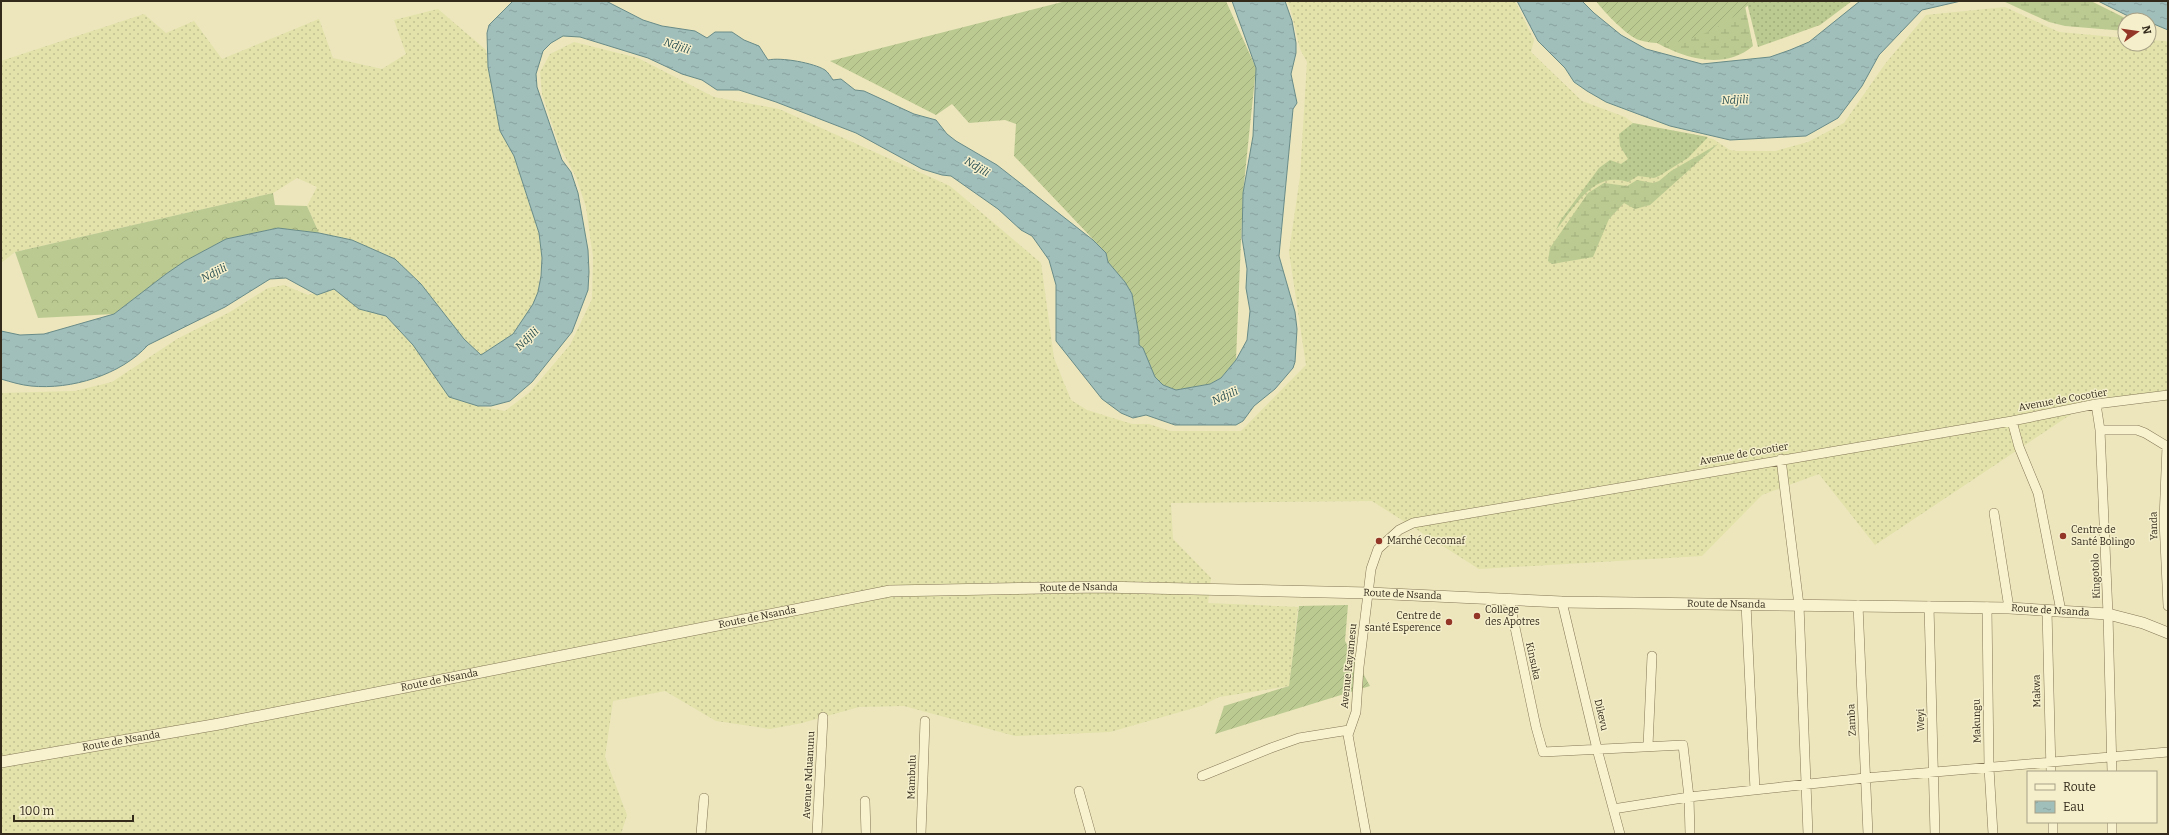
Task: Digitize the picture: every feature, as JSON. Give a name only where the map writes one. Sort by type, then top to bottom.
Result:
[{"type":"street","name":"Avenue de Cocotier","points":[[1369,593],[1371,569],[1378,549],[1399,530],[1413,522],[2012,421],[2096,404],[2168,395]]},
{"type":"street","name":"Kingotolo","points":[[2096,404],[2100,430],[2108,614],[2112,771]]},
{"type":"street","points":[[2012,421],[2019,447],[2038,493],[2061,611]]},
{"type":"street","points":[[2100,430],[2137,430],[2145,433],[2168,447]]},
{"type":"street","name":"Yanda","points":[[2168,447],[2164,520],[2168,606]]},
{"type":"street","points":[[1781,459],[1799,605],[1808,834]]},
{"type":"street","points":[[1994,513],[2009,608]]},
{"type":"street","name":"Route de Nsanda","points":[[1,762],[219,724],[890,591],[1100,586],[1369,593],[1562,602],[1987,607],[2108,614],[2143,623],[2168,633]]},
{"type":"street","name":"Avenue Kayamesu","points":[[1366,834],[1349,730],[1356,712],[1359,667],[1369,593]]},
{"type":"street","name":"Kinsuka","points":[[1508,599],[1536,727],[1544,752],[1598,749]]},
{"type":"street","name":"Dikevu","points":[[1562,602],[1620,834]]},
{"type":"street","points":[[1746,604],[1755,790]]},
{"type":"street","name":"Zamba","points":[[1858,605],[1868,834]]},
{"type":"street","name":"Weyi","points":[[1929,606],[1935,834]]},
{"type":"street","name":"Makungu","points":[[1987,607],[1989,768],[1993,834]]},
{"type":"street","name":"Makwa","points":[[2046,610],[2050,771]]},
{"type":"street","points":[[1648,746],[1652,656]]},
{"type":"street","name":"Avenue Nduanunu","points":[[817,834],[824,717]]},
{"type":"street","name":"Mambulu","points":[[921,834],[925,721]]},
{"type":"street","points":[[1202,776],[1299,738],[1349,730]]},
{"type":"street","points":[[1598,749],[1683,745],[1689,797],[1690,834]]},
{"type":"street","points":[[1613,809],[1689,797],[1805,784],[1989,768],[2050,761],[2168,752]]},
{"type":"street","points":[[1079,790],[1091,834]]},
{"type":"street","points":[[701,834],[704,798]]},
{"type":"street","points":[[866,801],[866,834]]},
{"type":"street","points":[[2053,823],[2053,834]]},
{"type":"street","points":[[2112,823],[2112,834]]},
{"type":"green space","points":[[1066,1],[1226,1],[1256,68],[1243,193],[1236,360],[1221,378],[1210,384],[1176,390],[1163,385],[1155,377],[1139,345],[1139,336],[1132,294],[1125,282],[1108,262],[1106,253],[1014,156],[1016,124],[1005,120],[969,123],[952,104],[936,115],[830,61]]},
{"type":"green space","points":[[1287,1],[1515,1],[1534,40],[1531,52],[1582,101],[1625,117],[1633,123],[1713,139],[1730,150],[1737,151],[1775,151],[1808,142],[1844,123],[1885,64],[1926,15],[2005,7],[2059,32],[2117,37],[2117,52],[2157,52],[2157,40],[2166,41],[2168,43],[2168,401],[2097,397],[1875,545],[1819,474],[1762,495],[1702,556],[1479,569],[1372,501],[1171,503],[1173,539],[1211,578],[1208,603],[1298,607],[1289,686],[1219,697],[1201,706],[1110,732],[1015,736],[904,706],[859,707],[802,723],[770,729],[716,721],[665,691],[613,701],[605,757],[627,815],[621,834],[1,834],[1,393],[75,391],[112,382],[177,339],[230,312],[268,288],[284,285],[308,295],[334,288],[359,309],[386,316],[413,345],[449,397],[478,406],[505,411],[530,392],[570,345],[592,299],[593,257],[586,207],[576,177],[559,145],[542,94],[540,72],[550,54],[574,42],[638,58],[714,97],[779,109],[950,186],[1041,263],[1054,358],[1071,400],[1087,410],[1132,424],[1149,424],[1170,431],[1241,431],[1306,365],[1289,252],[1300,177],[1307,62],[1300,49],[1290,7]]},
{"type":"green space","points":[[1596,1],[1753,1],[1728,20],[1700,35],[1686,40],[1670,43],[1655,43],[1634,38],[1622,29]]},
{"type":"green space","points":[[1744,1],[1753,46],[1740,54],[1727,59],[1699,59],[1671,50],[1645,36]]},
{"type":"green space","points":[[1749,1],[1852,1],[1820,25],[1758,47],[1747,3]]},
{"type":"green space","points":[[2003,1],[2091,1],[2117,14],[2117,30],[2065,26],[2049,22]]},
{"type":"green space","points":[[438,9],[486,50],[500,131],[514,156],[539,233],[542,258],[538,292],[533,304],[513,334],[495,347],[481,355],[464,339],[421,284],[352,240],[319,233],[307,206],[317,187],[297,178],[273,193],[15,252],[1,263],[1,61],[144,14],[166,33],[194,21],[222,59],[319,19],[333,58],[382,69],[406,54],[394,20]]},
{"type":"green space","points":[[1633,123],[1708,137],[1688,158],[1659,176],[1654,178],[1638,176],[1628,182],[1616,180],[1605,181],[1595,186],[1578,202],[1556,230],[1560,221],[1599,168],[1610,160],[1621,164],[1628,159],[1620,146],[1619,134]]},
{"type":"green space","points":[[1718,144],[1650,205],[1635,209],[1624,203],[1609,219],[1593,257],[1552,264],[1548,261],[1550,248],[1588,193],[1604,183],[1627,186],[1637,180],[1653,183],[1659,181],[1671,171]]},
{"type":"green space","points":[[273,193],[275,205],[307,206],[319,233],[278,228],[226,239],[185,261],[114,314],[38,318],[15,252]]},
{"type":"green space","points":[[1348,605],[1345,641],[1370,686],[1215,734],[1224,706],[1289,686],[1299,606]]},
{"type":"water","name":"Ndjili","points":[[513,1],[606,1],[643,20],[662,26],[695,31],[707,38],[715,32],[732,32],[744,40],[759,46],[768,60],[789,60],[820,67],[828,73],[833,80],[841,79],[855,90],[864,91],[914,114],[936,120],[947,134],[956,141],[997,165],[1093,240],[1106,253],[1108,262],[1125,282],[1132,294],[1139,336],[1139,345],[1143,348],[1155,377],[1163,385],[1176,390],[1210,384],[1221,378],[1236,360],[1247,340],[1250,311],[1246,288],[1247,269],[1242,238],[1243,193],[1253,136],[1256,68],[1232,1],[1285,1],[1292,21],[1296,43],[1296,53],[1291,74],[1297,103],[1293,109],[1279,256],[1295,312],[1297,329],[1295,362],[1293,368],[1275,389],[1254,406],[1243,421],[1236,425],[1175,425],[1146,415],[1133,418],[1121,413],[1102,399],[1056,341],[1056,285],[1049,260],[1032,236],[1021,230],[998,209],[951,176],[922,169],[856,133],[776,102],[739,90],[717,90],[702,80],[682,74],[648,58],[580,37],[563,36],[551,43],[543,51],[536,74],[537,87],[562,160],[571,172],[578,193],[588,250],[588,290],[572,332],[532,382],[510,401],[491,406],[478,406],[449,397],[413,345],[386,316],[359,309],[334,289],[317,295],[286,278],[270,279],[225,307],[148,345],[137,356],[124,365],[94,378],[62,386],[46,387],[24,385],[1,379],[1,331],[20,335],[44,334],[114,314],[185,261],[226,239],[278,228],[319,233],[352,240],[395,259],[421,284],[464,339],[481,355],[513,334],[533,304],[538,292],[542,258],[539,233],[514,156],[500,131],[488,67],[487,33],[489,25]]},
{"type":"water","name":"Ndjili","points":[[1517,1],[1582,1],[1621,35],[1646,49],[1702,64],[1770,57],[1790,50],[1809,42],[1860,1],[1961,1],[1922,10],[1879,55],[1862,86],[1838,118],[1806,136],[1730,140],[1670,126],[1606,102],[1587,91],[1574,82],[1565,68],[1538,41]]},
{"type":"water","points":[[2098,1],[2168,1],[2168,30],[2157,25],[2157,12],[2120,12]]},
{"type":"place","name":"Centre de Santé Bolingo","points":[[2063,536]]},
{"type":"place","name":"Marché Cecomaf","points":[[1379,541]]},
{"type":"place","name":"College des Apotres","points":[[1477,616]]},
{"type":"place","name":"Centre de santé Esperence","points":[[1449,622]]}]
